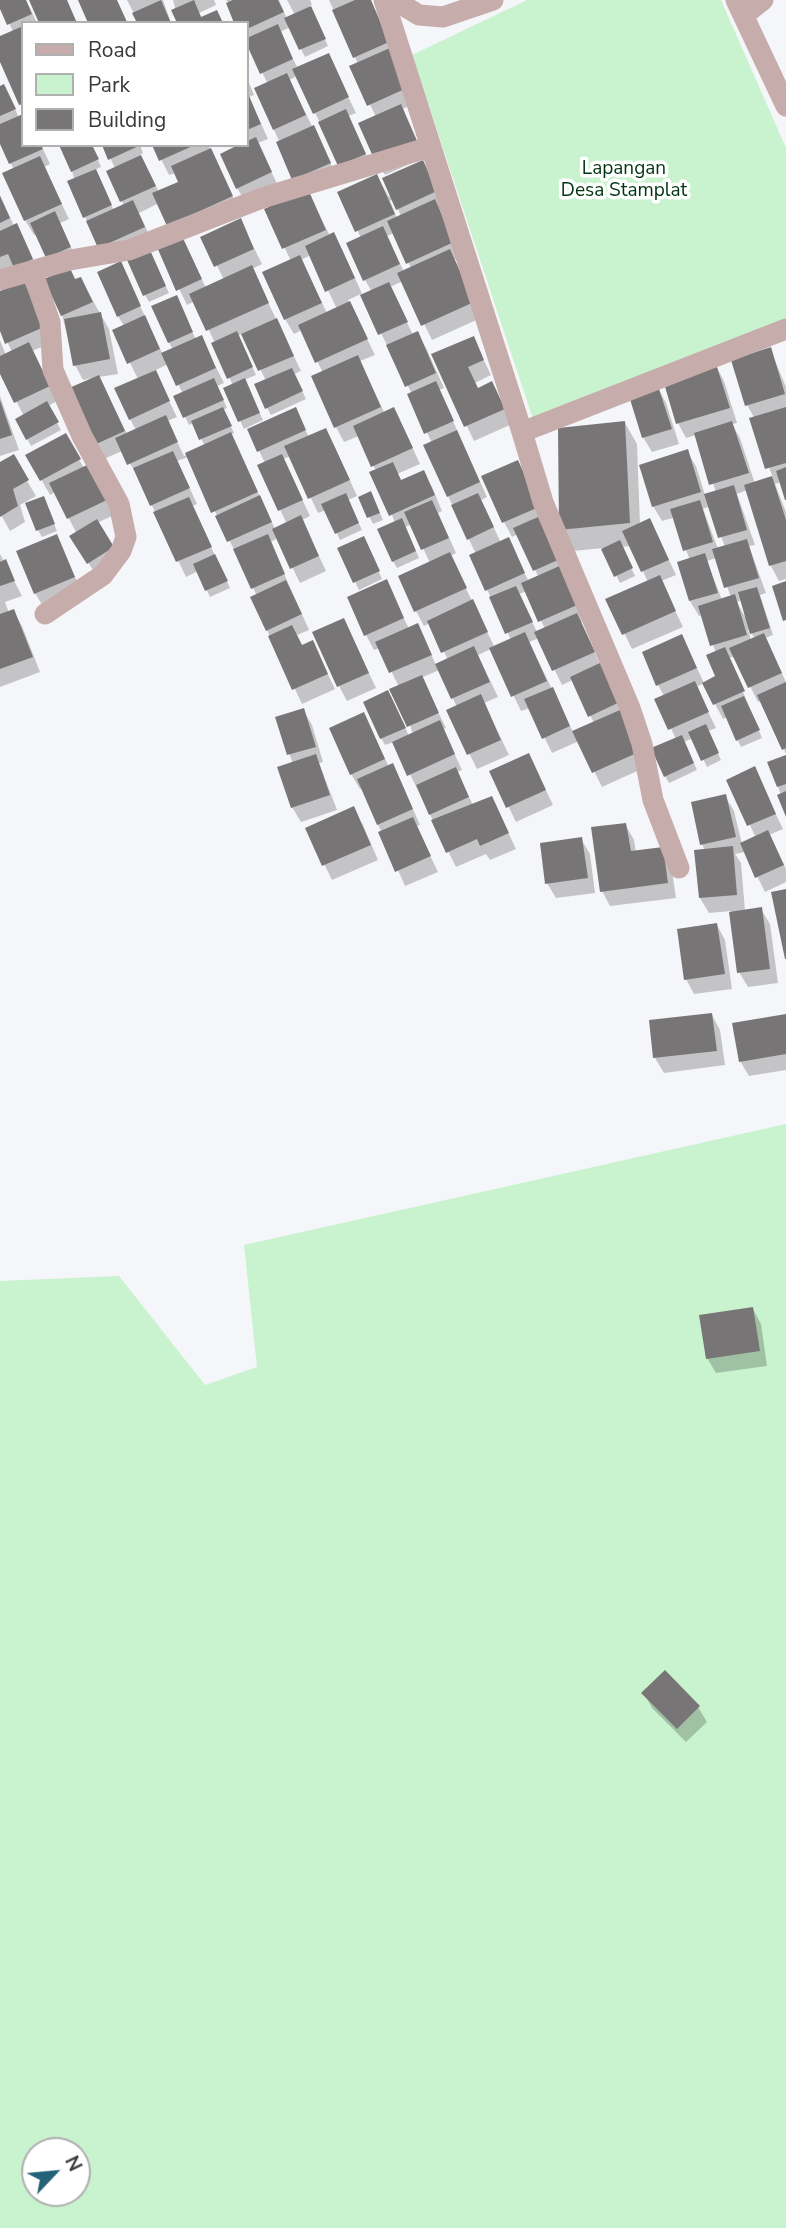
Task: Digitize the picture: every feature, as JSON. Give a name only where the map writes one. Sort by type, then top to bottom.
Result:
[{"type":"street","points":[[384,0],[543,502],[630,708],[642,744],[653,800],[679,868]]},
{"type":"street","points":[[394,0],[418,15],[443,17],[493,0]]},
{"type":"street","points":[[763,0],[740,8],[786,106]]},
{"type":"street","points":[[0,280],[71,260],[128,250],[262,198],[430,146]]},
{"type":"street","points":[[32,271],[50,322],[53,370],[82,436],[119,504],[126,537],[121,551],[103,575],[45,614]]},
{"type":"street","points":[[522,432],[786,329]]},
{"type":"green space","name":"Lapangan Desa Stamplat","points":[[527,0],[721,0],[786,148],[786,324],[534,422],[412,55]]},
{"type":"green space","points":[[786,1124],[786,2228],[0,2228],[0,1281],[119,1276],[205,1385],[257,1367],[244,1245]]},
{"type":"building","points":[[0,0],[26,0],[32,14],[7,25],[0,9]]},
{"type":"building","points":[[29,0],[67,0],[76,21],[38,21]]},
{"type":"building","points":[[78,0],[117,0],[127,21],[87,21]]},
{"type":"building","points":[[161,0],[170,21],[136,21],[132,13]]},
{"type":"building","points":[[194,0],[201,17],[217,10],[222,21],[176,21],[171,10]]},
{"type":"building","points":[[233,0],[278,0],[284,12],[248,29],[248,21],[233,21],[226,3]]},
{"type":"building","points":[[355,0],[371,0],[389,42],[353,58],[332,10]]},
{"type":"building","points":[[311,6],[326,39],[299,50],[284,18]]},
{"type":"building","points":[[278,24],[293,59],[260,74],[248,47],[248,38]]},
{"type":"building","points":[[21,27],[21,104],[0,62],[0,36]]},
{"type":"building","points":[[390,48],[407,88],[367,106],[349,66]]},
{"type":"building","points":[[329,53],[349,97],[313,114],[292,69]]},
{"type":"building","points":[[287,73],[306,115],[273,130],[254,88]]},
{"type":"building","points":[[4,84],[16,109],[0,116],[0,86]]},
{"type":"building","points":[[248,93],[261,124],[248,130]]},
{"type":"building","points":[[401,104],[417,141],[375,161],[358,123]]},
{"type":"building","points":[[346,109],[366,154],[338,166],[318,122]]},
{"type":"building","points":[[21,115],[21,147],[43,149],[9,164],[0,144],[0,124]]},
{"type":"building","points":[[314,125],[331,163],[292,180],[276,142]]},
{"type":"building","points":[[256,137],[272,172],[236,189],[220,154],[234,147],[248,147],[248,141]]},
{"type":"building","points":[[60,147],[93,147],[99,159],[71,172]]},
{"type":"building","points":[[103,147],[137,147],[108,160]]},
{"type":"building","points":[[153,147],[190,147],[159,161]]},
{"type":"building","points":[[211,148],[233,196],[167,226],[152,193],[178,182],[171,166]]},
{"type":"building","points":[[141,155],[156,186],[120,202],[106,171]]},
{"type":"building","points":[[40,156],[62,204],[24,221],[2,173]]},
{"type":"building","points":[[423,160],[437,191],[396,210],[382,178]]},
{"type":"building","points":[[96,169],[112,205],[83,218],[67,181]]},
{"type":"building","points":[[377,174],[395,214],[355,232],[337,192]]},
{"type":"building","points":[[308,189],[326,230],[282,249],[264,209]]},
{"type":"building","points":[[0,196],[10,218],[0,223]]},
{"type":"building","points":[[435,199],[454,242],[406,264],[387,221]]},
{"type":"building","points":[[133,200],[145,227],[98,248],[86,221]]},
{"type":"building","points":[[55,211],[71,247],[46,258],[30,223]]},
{"type":"building","points":[[241,218],[254,249],[214,267],[200,237]]},
{"type":"building","points":[[17,223],[33,259],[14,268],[8,254],[0,257],[0,231]]},
{"type":"building","points":[[383,226],[400,264],[363,281],[346,243]]},
{"type":"building","points":[[334,232],[355,278],[325,292],[305,246]]},
{"type":"building","points":[[182,236],[202,279],[176,291],[157,247]]},
{"type":"building","points":[[450,249],[474,302],[421,326],[397,273]]},
{"type":"building","points":[[150,250],[166,286],[143,296],[127,260]]},
{"type":"building","points":[[300,255],[322,303],[284,320],[262,272]]},
{"type":"building","points":[[121,261],[141,306],[117,317],[97,272]]},
{"type":"building","points":[[252,265],[269,303],[206,331],[189,294]]},
{"type":"building","points":[[70,268],[75,279],[81,277],[93,302],[61,316],[44,279]]},
{"type":"building","points":[[24,281],[44,327],[5,344],[0,331],[0,291]]},
{"type":"building","points":[[389,282],[408,322],[378,335],[360,295]]},
{"type":"building","points":[[177,295],[193,332],[168,343],[151,306]]},
{"type":"building","points":[[350,301],[368,339],[315,363],[298,325]]},
{"type":"building","points":[[101,312],[110,359],[73,366],[64,319]]},
{"type":"building","points":[[145,315],[160,349],[127,364],[112,330]]},
{"type":"building","points":[[277,318],[294,356],[258,371],[241,334]]},
{"type":"building","points":[[237,331],[253,367],[227,379],[211,343]]},
{"type":"building","points":[[418,331],[436,373],[405,387],[386,345]]},
{"type":"building","points":[[202,335],[216,368],[176,386],[161,353]]},
{"type":"building","points":[[474,336],[484,360],[468,367],[478,388],[492,381],[505,409],[464,427],[431,354]]},
{"type":"building","points":[[29,342],[50,386],[14,403],[0,374],[0,356]]},
{"type":"building","points":[[771,347],[785,394],[745,406],[731,360]]},
{"type":"building","points":[[358,355],[381,407],[334,428],[311,376]]},
{"type":"building","points":[[716,364],[730,408],[676,424],[663,380]]},
{"type":"building","points":[[292,368],[303,391],[265,409],[254,384]]},
{"type":"building","points":[[156,370],[170,401],[129,420],[114,388]]},
{"type":"building","points":[[99,375],[125,431],[94,445],[69,388]]},
{"type":"building","points":[[214,378],[224,400],[183,418],[173,396]]},
{"type":"building","points":[[245,378],[260,413],[238,422],[223,388]]},
{"type":"building","points":[[436,381],[454,421],[424,434],[407,394]]},
{"type":"building","points":[[658,386],[672,429],[642,438],[629,396]]},
{"type":"building","points":[[0,400],[12,435],[0,439]]},
{"type":"building","points":[[47,401],[59,422],[26,440],[15,419]]},
{"type":"building","points":[[223,407],[232,426],[199,440],[191,421]]},
{"type":"building","points":[[296,407],[306,430],[257,452],[247,429]]},
{"type":"building","points":[[394,407],[413,448],[371,467],[353,426]]},
{"type":"building","points":[[786,407],[786,463],[765,469],[749,418]]},
{"type":"building","points":[[166,415],[178,442],[127,465],[115,438]]},
{"type":"building","points":[[625,421],[630,523],[559,530],[558,428]]},
{"type":"building","points":[[732,421],[749,473],[709,485],[694,433]]},
{"type":"building","points":[[326,428],[350,480],[308,499],[284,446]]},
{"type":"building","points":[[457,430],[480,482],[447,497],[423,445]]},
{"type":"building","points":[[231,432],[258,492],[211,513],[185,453]]},
{"type":"building","points":[[66,433],[81,459],[40,481],[25,455]]},
{"type":"building","points":[[688,449],[701,492],[652,507],[639,465]]},
{"type":"building","points":[[173,451],[190,488],[150,506],[133,468]]},
{"type":"building","points":[[14,454],[29,480],[13,489],[18,506],[0,517],[0,462]]},
{"type":"building","points":[[282,454],[303,500],[278,511],[257,465]]},
{"type":"building","points":[[518,460],[539,507],[502,523],[481,476]]},
{"type":"building","points":[[393,462],[401,480],[424,470],[435,495],[389,516],[369,472]]},
{"type":"building","points":[[89,464],[107,500],[67,519],[49,483]]},
{"type":"building","points":[[786,467],[786,500],[785,500],[776,471]]},
{"type":"building","points":[[772,476],[786,520],[786,561],[769,566],[744,485]]},
{"type":"building","points":[[734,485],[747,530],[718,538],[704,494]]},
{"type":"building","points":[[371,491],[380,513],[367,518],[358,497]]},
{"type":"building","points":[[346,493],[359,523],[335,534],[321,504]]},
{"type":"building","points":[[478,493],[494,527],[467,540],[451,505]]},
{"type":"building","points":[[260,495],[272,522],[227,542],[215,516]]},
{"type":"building","points":[[44,496],[55,524],[36,531],[25,503]]},
{"type":"building","points":[[189,497],[212,547],[176,562],[153,512]]},
{"type":"building","points":[[432,500],[449,538],[421,550],[404,512]]},
{"type":"building","points":[[700,500],[713,542],[683,551],[670,509]]},
{"type":"building","points":[[301,515],[319,556],[290,569],[272,529]]},
{"type":"building","points":[[538,517],[558,560],[533,571],[513,528]]},
{"type":"building","points":[[402,518],[416,551],[392,562],[377,529]]},
{"type":"building","points":[[650,518],[669,560],[641,572],[622,531]]},
{"type":"building","points":[[97,519],[114,547],[87,564],[69,536]]},
{"type":"building","points":[[57,534],[75,577],[34,594],[16,551]]},
{"type":"building","points":[[268,534],[285,574],[251,589],[233,549]]},
{"type":"building","points":[[364,536],[380,571],[353,583],[337,548]]},
{"type":"building","points":[[509,537],[525,573],[485,591],[469,555]]},
{"type":"building","points":[[747,539],[759,578],[724,588],[712,549]]},
{"type":"building","points":[[620,540],[633,568],[614,577],[601,549]]},
{"type":"building","points":[[450,552],[467,588],[414,612],[398,576]]},
{"type":"building","points":[[705,553],[718,593],[689,601],[677,562]]},
{"type":"building","points":[[215,554],[228,581],[205,591],[193,564]]},
{"type":"building","points":[[6,559],[15,581],[0,586],[0,562]]},
{"type":"building","points":[[564,564],[582,603],[538,622],[521,583]]},
{"type":"building","points":[[660,575],[676,611],[622,635],[605,599]]},
{"type":"building","points":[[387,579],[404,618],[364,636],[347,597]]},
{"type":"building","points":[[286,580],[302,614],[266,631],[250,597]]},
{"type":"building","points":[[786,581],[786,620],[783,621],[772,586]]},
{"type":"building","points":[[516,586],[533,622],[505,634],[489,597]]},
{"type":"building","points":[[757,587],[770,628],[750,634],[738,592]]},
{"type":"building","points":[[735,594],[747,635],[710,646],[698,606]]},
{"type":"building","points":[[473,599],[488,632],[441,653],[427,621]]},
{"type":"building","points":[[14,609],[33,657],[0,669],[0,614]]},
{"type":"building","points":[[577,613],[595,652],[552,671],[534,632]]},
{"type":"building","points":[[344,618],[369,673],[337,687],[312,632]]},
{"type":"building","points":[[418,623],[432,655],[389,673],[375,642]]},
{"type":"building","points":[[292,625],[302,645],[313,640],[328,674],[292,690],[268,636]]},
{"type":"building","points":[[525,632],[547,681],[511,697],[489,648]]},
{"type":"building","points":[[764,633],[782,673],[748,688],[729,648]]},
{"type":"building","points":[[682,634],[697,668],[656,686],[642,652]]},
{"type":"building","points":[[474,646],[490,682],[451,699],[435,664]]},
{"type":"building","points":[[725,647],[745,691],[713,705],[702,683],[715,676],[706,655]]},
{"type":"building","points":[[602,662],[620,702],[588,717],[570,677]]},
{"type":"building","points":[[422,675],[439,713],[407,727],[389,689]]},
{"type":"building","points":[[695,681],[709,712],[668,730],[654,699]]},
{"type":"building","points":[[786,682],[786,748],[782,750],[757,695]]},
{"type":"building","points":[[553,687],[570,726],[542,739],[524,699]]},
{"type":"building","points":[[388,690],[406,728],[380,739],[363,702]]},
{"type":"building","points":[[481,694],[501,740],[467,755],[446,710]]},
{"type":"building","points":[[744,696],[760,730],[736,741],[721,706]]},
{"type":"building","points":[[304,708],[316,747],[287,755],[275,717]]},
{"type":"building","points":[[620,710],[639,752],[592,773],[572,731]]},
{"type":"building","points":[[364,712],[385,759],[350,775],[329,728]]},
{"type":"building","points":[[440,720],[455,754],[407,776],[392,742]]},
{"type":"building","points":[[706,724],[719,753],[701,761],[688,732]]},
{"type":"building","points":[[682,735],[694,763],[664,777],[651,748]]},
{"type":"building","points":[[529,753],[546,790],[506,808],[489,771]]},
{"type":"building","points":[[316,754],[330,795],[291,808],[277,767]]},
{"type":"building","points":[[786,755],[786,784],[777,787],[767,762]]},
{"type":"building","points":[[393,763],[413,809],[377,825],[357,779]]},
{"type":"building","points":[[755,766],[776,814],[747,826],[726,780]]},
{"type":"building","points":[[456,767],[469,797],[429,815],[416,785]]},
{"type":"building","points":[[786,791],[786,817],[777,795]]},
{"type":"building","points":[[726,794],[736,837],[700,845],[691,802]]},
{"type":"building","points":[[492,796],[509,833],[480,846],[477,839],[446,853],[431,820]]},
{"type":"building","points":[[354,806],[371,845],[322,866],[305,828]]},
{"type":"building","points":[[413,817],[431,856],[395,872],[378,832]]},
{"type":"building","points":[[626,823],[631,851],[663,847],[668,883],[600,892],[591,827]]},
{"type":"building","points":[[768,830],[784,865],[755,878],[740,843]]},
{"type":"building","points":[[582,837],[588,878],[545,884],[540,843]]},
{"type":"building","points":[[733,846],[737,895],[699,898],[694,850]]},
{"type":"building","points":[[786,889],[786,959],[785,959],[771,892]]},
{"type":"building","points":[[762,907],[770,969],[737,973],[729,912]]},
{"type":"building","points":[[717,923],[725,974],[684,980],[677,929]]},
{"type":"building","points":[[712,1013],[717,1051],[653,1058],[649,1020]]},
{"type":"building","points":[[786,1014],[786,1054],[739,1062],[732,1023]]},
{"type":"building","points":[[753,1307],[760,1351],[706,1359],[699,1315]]},
{"type":"building","points":[[665,1670],[700,1706],[677,1729],[641,1693]]}]
